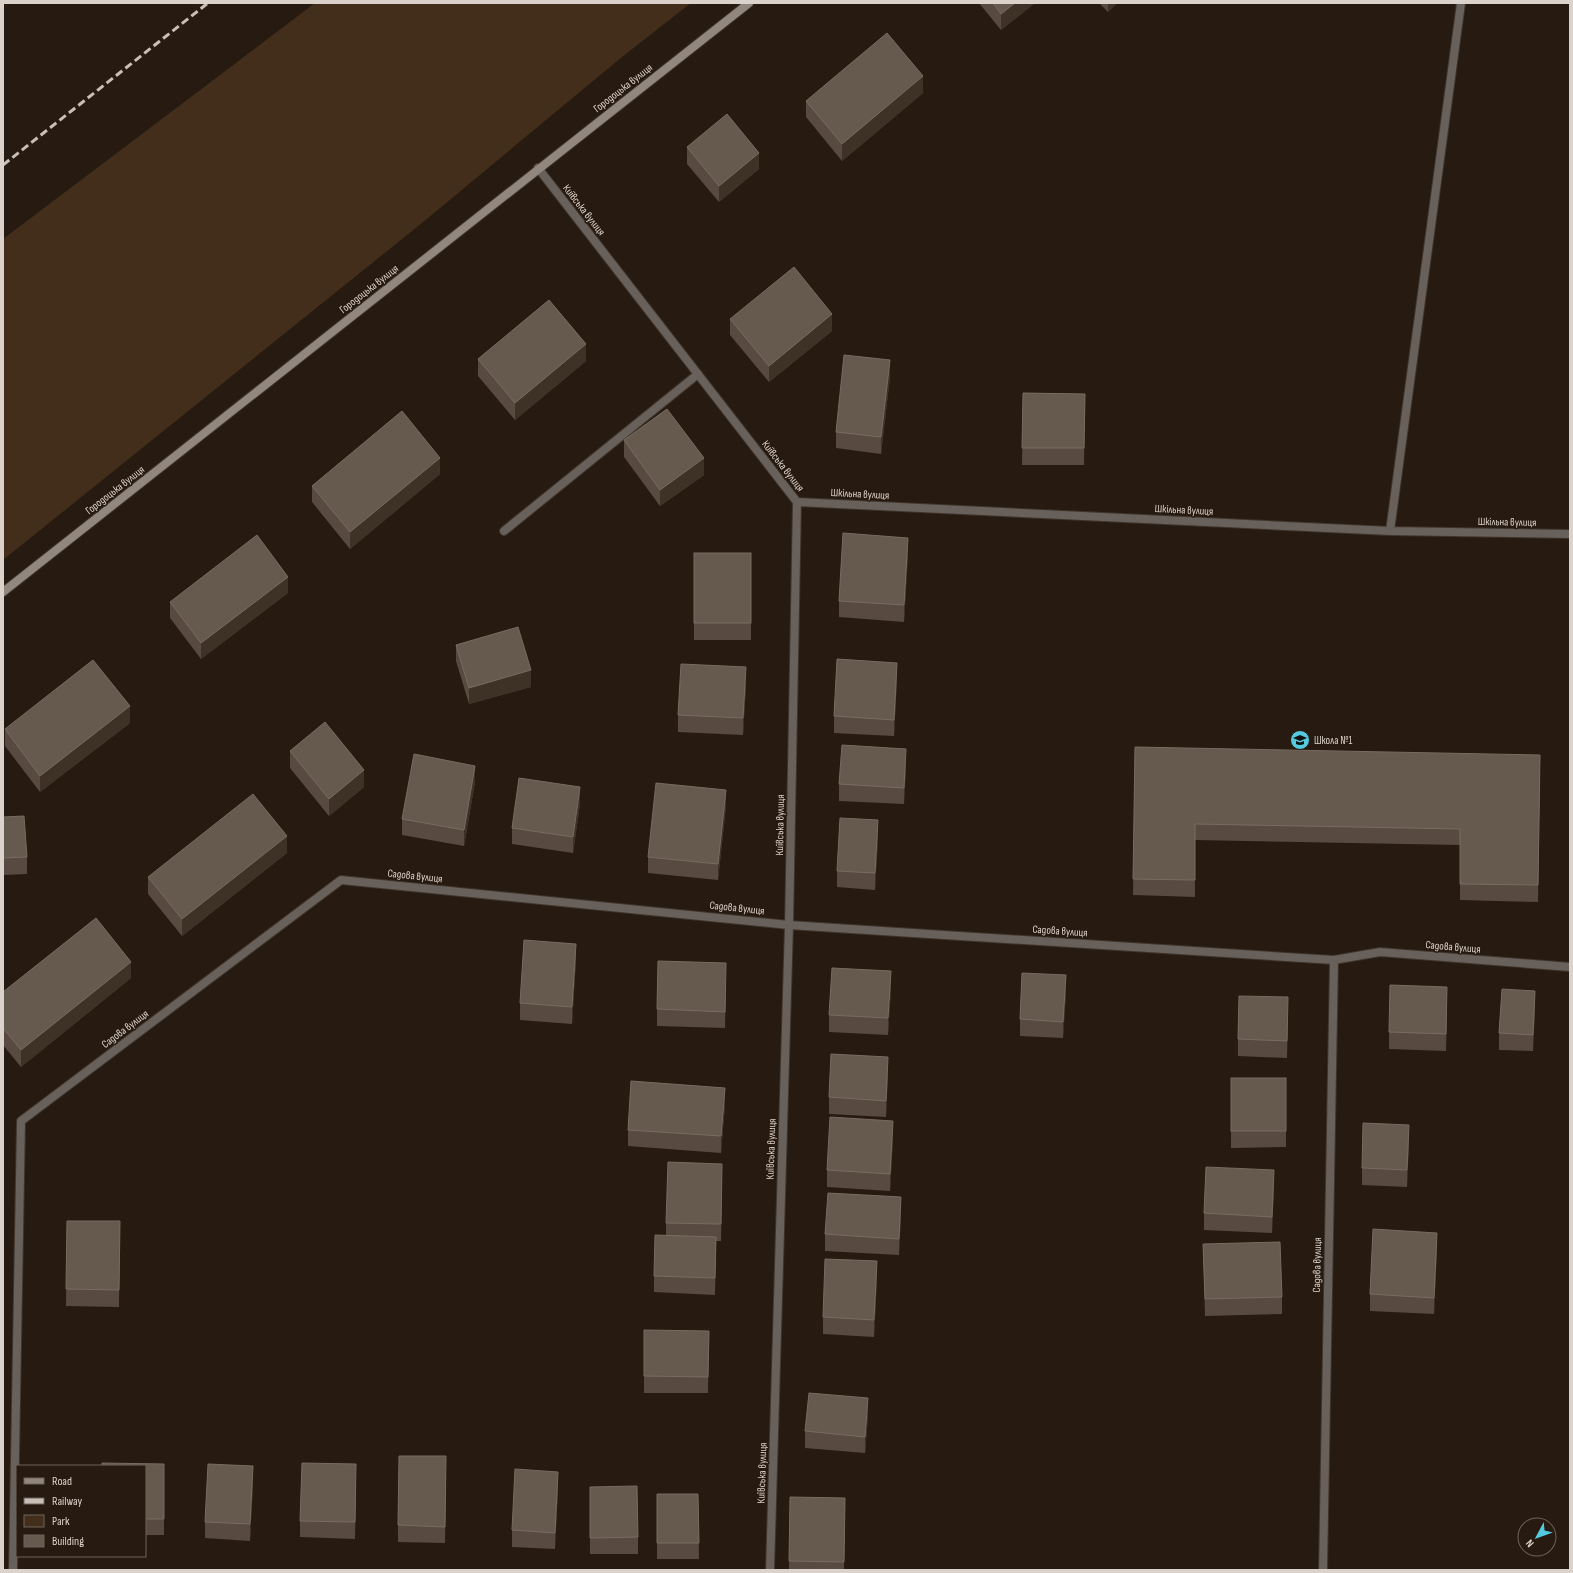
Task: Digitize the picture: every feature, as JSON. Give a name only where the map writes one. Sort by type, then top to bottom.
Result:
[{"type":"main road","name":"Городоцька вулиця","points":[[3,592],[538,168],[749,3]]},
{"type":"street","points":[[1390,531],[1461,3]]},
{"type":"street","name":"Київська вулиця","points":[[538,168],[796,502],[789,924],[770,1570]]},
{"type":"street","points":[[504,531],[698,374]]},
{"type":"street","name":"Шкільна вулиця","points":[[796,502],[1390,531],[1570,534]]},
{"type":"street","name":"Садова вулиця","points":[[14,1570],[21,1121],[341,880],[789,924],[1334,960],[1380,952],[1570,967]]},
{"type":"street","name":"Садова вулиця","points":[[1323,1570],[1334,960]]},
{"type":"green space","points":[[315,3],[691,3],[622,57],[422,223],[3,560],[3,239]]},
{"type":"building","points":[[993,3],[1015,3],[1001,14]]},
{"type":"building","points":[[887,33],[923,76],[842,144],[806,101]]},
{"type":"building","points":[[727,114],[759,153],[719,186],[687,147]]},
{"type":"building","points":[[794,267],[832,314],[769,366],[730,319]]},
{"type":"building","points":[[549,300],[586,344],[515,403],[478,359]]},
{"type":"building","points":[[844,355],[890,360],[881,437],[836,432]]},
{"type":"building","points":[[1023,393],[1085,394],[1084,448],[1022,448]]},
{"type":"building","points":[[667,409],[704,458],[660,490],[624,440]]},
{"type":"building","points":[[402,411],[440,458],[350,532],[312,486]]},
{"type":"building","points":[[843,533],[908,538],[904,605],[839,601]]},
{"type":"building","points":[[257,535],[288,577],[201,643],[170,602]]},
{"type":"building","points":[[694,553],[751,553],[751,623],[694,623]]},
{"type":"building","points":[[518,627],[531,670],[469,688],[456,645]]},
{"type":"building","points":[[837,659],[897,663],[894,720],[834,716]]},
{"type":"building","points":[[93,660],[130,706],[40,776],[5,729]]},
{"type":"building","points":[[681,664],[746,667],[743,718],[678,715]]},
{"type":"building","points":[[325,722],[364,770],[329,799],[290,751]]},
{"type":"building","points":[[842,745],[906,749],[904,788],[839,784]]},
{"type":"building","points":[[1135,747],[1540,755],[1538,885],[1460,884],[1460,829],[1195,824],[1195,880],[1133,879]]},
{"type":"building","points":[[414,754],[475,766],[464,830],[402,819]]},
{"type":"building","points":[[519,778],[580,787],[573,837],[512,828]]},
{"type":"building","points":[[656,783],[726,790],[718,864],[648,857]]},
{"type":"building","points":[[253,794],[287,836],[182,919],[148,877]]},
{"type":"building","points":[[24,816],[27,857],[3,858],[3,817]]},
{"type":"building","points":[[840,818],[878,820],[875,873],[837,871]]},
{"type":"building","points":[[96,918],[131,962],[21,1050],[3,1028],[3,992]]},
{"type":"building","points":[[524,940],[576,944],[572,1007],[520,1003]]},
{"type":"building","points":[[658,961],[726,963],[725,1012],[657,1009]]},
{"type":"building","points":[[832,968],[891,971],[888,1018],[829,1015]]},
{"type":"building","points":[[1022,973],[1066,975],[1063,1022],[1020,1019]]},
{"type":"building","points":[[1390,985],[1447,987],[1446,1034],[1389,1032]]},
{"type":"building","points":[[1502,989],[1535,991],[1533,1035],[1499,1033]]},
{"type":"building","points":[[1239,996],[1288,997],[1287,1041],[1238,1039]]},
{"type":"building","points":[[831,1054],[888,1057],[886,1101],[829,1097]]},
{"type":"building","points":[[1231,1078],[1286,1078],[1286,1131],[1231,1131]]},
{"type":"building","points":[[631,1081],[725,1088],[721,1136],[628,1130]]},
{"type":"building","points":[[830,1117],[893,1121],[890,1174],[827,1170]]},
{"type":"building","points":[[1363,1123],[1409,1125],[1407,1170],[1362,1168]]},
{"type":"building","points":[[668,1162],[722,1164],[721,1224],[666,1223]]},
{"type":"building","points":[[1206,1167],[1274,1170],[1272,1217],[1204,1213]]},
{"type":"building","points":[[828,1193],[901,1197],[899,1239],[825,1234]]},
{"type":"building","points":[[67,1221],[120,1221],[119,1290],[66,1289]]},
{"type":"building","points":[[1373,1229],[1437,1233],[1434,1298],[1370,1294]]},
{"type":"building","points":[[655,1235],[716,1237],[715,1278],[654,1276]]},
{"type":"building","points":[[1280,1242],[1282,1297],[1205,1299],[1203,1244]]},
{"type":"building","points":[[825,1259],[877,1261],[874,1320],[823,1317]]},
{"type":"building","points":[[644,1330],[709,1331],[708,1377],[644,1376]]},
{"type":"building","points":[[809,1393],[868,1398],[865,1437],[805,1431]]},
{"type":"building","points":[[399,1456],[446,1456],[445,1527],[398,1525]]},
{"type":"building","points":[[102,1463],[164,1464],[164,1519],[146,1519],[146,1465],[102,1465]]},
{"type":"building","points":[[302,1463],[356,1464],[355,1522],[300,1521]]},
{"type":"building","points":[[208,1464],[253,1466],[250,1524],[205,1522]]},
{"type":"building","points":[[515,1469],[558,1472],[555,1533],[512,1530]]},
{"type":"building","points":[[637,1486],[638,1537],[590,1538],[590,1487]]},
{"type":"building","points":[[657,1494],[698,1494],[699,1543],[657,1543]]},
{"type":"building","points":[[790,1497],[845,1498],[844,1562],[789,1561]]},
{"type":"railway","points":[[3,165],[208,3]]},
{"type":"place","name":"Школа №1","points":[[1300,740]]}]
